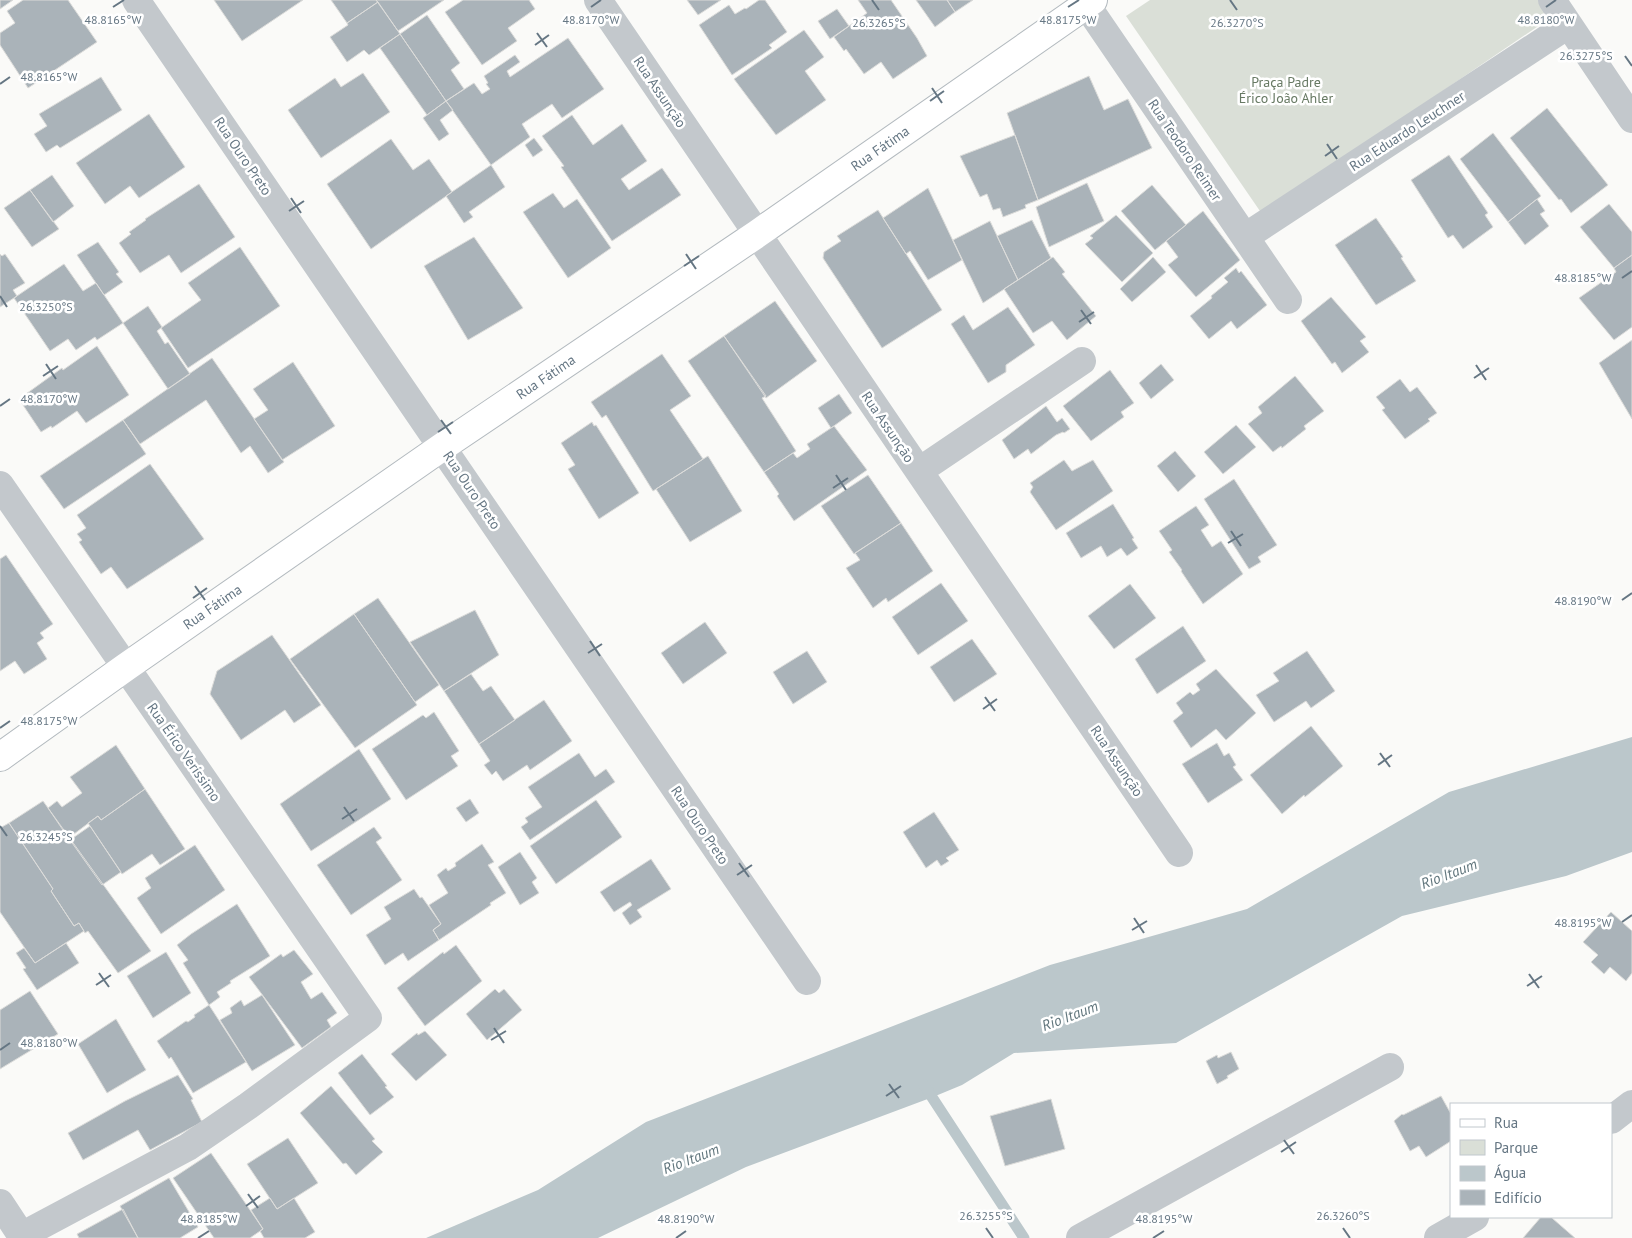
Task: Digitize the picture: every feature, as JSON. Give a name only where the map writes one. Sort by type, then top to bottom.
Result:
[{"type":"main road","name":"Rua Fátima","points":[[0,757],[442,446],[757,234],[1087,2]]},
{"type":"street","name":"Rua Ouro Preto","points":[[136,0],[807,981]]},
{"type":"street","name":"Rua Assunção","points":[[598,0],[1179,853]]},
{"type":"street","points":[[1552,0],[1632,119]]},
{"type":"street","name":"Rua Teodoro Reimer","points":[[1087,2],[1288,300]]},
{"type":"street","name":"Rua Eduardo Leuchner","points":[[1245,237],[1568,25]]},
{"type":"street","points":[[919,471],[1082,360]]},
{"type":"street","name":"Rua Érico Veríssimo","points":[[0,485],[368,1018],[248,1106],[188,1147],[22,1237]]},
{"type":"street","points":[[1080,1238],[1390,1067]]},
{"type":"street","points":[[1612,1119],[1632,1104]]},
{"type":"street","points":[[0,1203],[22,1237]]},
{"type":"street","points":[[1438,1238],[1473,1218]]},
{"type":"green space","name":"Praça Padre Érico João Ahler","points":[[1150,0],[1542,0],[1553,16],[1262,214],[1126,16]]},
{"type":"water","name":"Rio Itaum","points":[[1632,737],[1632,852],[1566,876],[1402,916],[1176,1043],[1014,1053],[962,1085],[746,1167],[598,1238],[426,1238],[538,1190],[646,1122],[1050,965],[1247,909],[1449,792]]},
{"type":"building","points":[[0,0],[13,0],[0,9]]},
{"type":"building","points":[[23,0],[68,0],[97,42],[28,88],[0,45],[0,33],[15,23],[7,11]]},
{"type":"building","points":[[214,0],[303,0],[242,41]]},
{"type":"building","points":[[331,0],[376,0],[378,2],[347,23]]},
{"type":"building","points":[[376,0],[444,0],[398,31]]},
{"type":"building","points":[[463,0],[529,0],[535,9],[508,28],[517,41],[482,65],[445,12]]},
{"type":"building","points":[[687,0],[721,0],[698,15]]},
{"type":"building","points":[[759,0],[765,0],[787,32],[769,45],[772,48],[732,75],[699,25],[729,5],[735,14]]},
{"type":"building","points":[[858,0],[891,0],[927,56],[893,79],[881,62],[864,74],[846,49],[844,51],[834,37],[867,13]]},
{"type":"building","points":[[916,0],[947,0],[955,12],[935,27]]},
{"type":"building","points":[[947,0],[973,0],[955,12]]},
{"type":"building","points":[[378,2],[400,34],[369,55],[364,50],[347,62],[330,37]]},
{"type":"building","points":[[837,9],[849,26],[830,39],[818,21]]},
{"type":"building","points":[[427,15],[460,63],[451,70],[464,89],[446,101],[400,34]]},
{"type":"building","points":[[804,30],[824,57],[805,71],[826,100],[776,135],[734,79]]},
{"type":"building","points":[[400,34],[446,101],[427,115],[380,48]]},
{"type":"building","points":[[568,38],[604,89],[562,118],[552,104],[522,124],[530,137],[491,165],[446,101],[474,83],[482,94],[490,89],[486,84],[488,83],[484,76],[515,55],[520,62],[507,71],[510,77]]},
{"type":"building","points":[[363,73],[390,112],[321,158],[288,110],[335,78],[341,87]]},
{"type":"building","points":[[1089,76],[1104,110],[1128,99],[1152,148],[1038,200],[1007,113]]},
{"type":"building","points":[[101,77],[122,110],[60,148],[57,145],[46,152],[34,134],[47,126],[39,114]]},
{"type":"building","points":[[446,101],[453,110],[440,120],[449,134],[439,141],[423,118]]},
{"type":"building","points":[[1547,108],[1608,185],[1571,213],[1510,138]]},
{"type":"building","points":[[149,114],[185,167],[139,198],[130,186],[105,204],[76,163]]},
{"type":"building","points":[[572,115],[593,145],[622,124],[647,161],[621,179],[629,190],[662,168],[681,195],[612,241],[561,167],[564,166],[542,136]]},
{"type":"building","points":[[1493,133],[1541,196],[1508,222],[1460,159]]},
{"type":"building","points":[[1015,135],[1038,200],[1025,205],[1026,208],[1003,217],[1000,208],[993,210],[987,194],[980,197],[960,156]]},
{"type":"building","points":[[534,138],[543,150],[533,157],[525,145]]},
{"type":"building","points":[[391,139],[413,170],[429,159],[452,192],[371,249],[327,184]]},
{"type":"building","points":[[1449,155],[1488,213],[1485,215],[1493,227],[1463,249],[1453,235],[1448,238],[1411,180]]},
{"type":"building","points":[[491,165],[505,187],[469,212],[473,217],[464,223],[446,196]]},
{"type":"building","points":[[52,175],[74,206],[53,222],[30,190]]},
{"type":"building","points":[[1087,183],[1104,221],[1049,247],[1036,207]]},
{"type":"building","points":[[199,184],[235,237],[181,273],[169,255],[140,273],[119,243],[131,234],[129,232],[145,219]]},
{"type":"building","points":[[1152,185],[1186,225],[1155,250],[1121,211]]},
{"type":"building","points":[[928,188],[962,260],[928,280],[910,251],[906,254],[883,218]]},
{"type":"building","points":[[30,190],[59,229],[32,247],[4,208]]},
{"type":"building","points":[[553,193],[564,208],[577,199],[611,248],[568,278],[523,212]]},
{"type":"building","points":[[1537,199],[1545,211],[1540,214],[1549,226],[1525,245],[1508,222]]},
{"type":"building","points":[[1609,204],[1632,232],[1632,255],[1614,268],[1580,227]]},
{"type":"building","points":[[878,210],[942,310],[882,348],[823,258],[824,252],[841,241],[837,236]]},
{"type":"building","points":[[1203,211],[1240,260],[1196,297],[1168,265],[1178,257],[1166,241]]},
{"type":"building","points":[[1116,215],[1153,253],[1122,282],[1085,244],[1093,238],[1090,236]]},
{"type":"building","points":[[1376,218],[1403,257],[1401,258],[1416,281],[1376,305],[1335,245]]},
{"type":"building","points":[[1032,220],[1051,258],[1018,280],[997,236]]},
{"type":"building","points":[[990,221],[1018,280],[983,303],[953,240]]},
{"type":"building","points":[[474,237],[523,308],[468,340],[424,266]]},
{"type":"building","points":[[98,242],[119,272],[116,274],[123,282],[104,295],[77,255]]},
{"type":"building","points":[[240,247],[280,306],[188,368],[161,328],[201,300],[188,283]]},
{"type":"building","points":[[0,254],[2,256],[5,254],[25,283],[13,290],[17,296],[0,307]]},
{"type":"building","points":[[1632,255],[1632,327],[1614,340],[1579,298],[1616,272],[1614,268]]},
{"type":"building","points":[[1053,257],[1065,272],[1062,274],[1096,316],[1067,340],[1052,321],[1033,333],[1004,289]]},
{"type":"building","points":[[1153,257],[1166,272],[1132,302],[1120,289]]},
{"type":"building","points":[[64,264],[83,291],[96,283],[123,323],[97,340],[95,337],[76,350],[68,339],[50,351],[14,298]]},
{"type":"building","points":[[1236,268],[1239,273],[1241,271],[1267,305],[1237,329],[1231,321],[1209,339],[1190,316],[1228,282],[1224,278]]},
{"type":"building","points":[[1331,297],[1366,337],[1360,341],[1369,352],[1342,373],[1335,362],[1332,364],[1301,321]]},
{"type":"building","points":[[775,301],[817,361],[766,398],[724,336]]},
{"type":"building","points":[[148,306],[162,327],[157,331],[165,344],[168,342],[190,374],[168,389],[123,323]]},
{"type":"building","points":[[1008,307],[1035,345],[1006,365],[1006,372],[988,383],[951,324],[964,315],[973,330]]},
{"type":"building","points":[[724,336],[766,396],[762,398],[796,451],[764,472],[688,361]]},
{"type":"building","points":[[1632,340],[1632,419],[1599,363]]},
{"type":"building","points":[[97,346],[129,395],[86,423],[77,411],[52,428],[51,426],[41,432],[19,399]]},
{"type":"building","points":[[662,354],[691,396],[670,410],[703,459],[653,491],[606,415],[602,418],[591,402]]},
{"type":"building","points":[[212,358],[284,462],[268,473],[250,446],[241,453],[206,400],[140,444],[123,420]]},
{"type":"building","points":[[293,362],[335,426],[282,460],[254,419],[268,410],[253,389]]},
{"type":"building","points":[[1161,364],[1174,380],[1151,399],[1139,383]]},
{"type":"building","points":[[1110,370],[1134,403],[1121,412],[1124,417],[1091,441],[1063,406]]},
{"type":"building","points":[[1295,376],[1324,411],[1304,426],[1306,429],[1282,448],[1281,446],[1273,452],[1248,424],[1262,413],[1258,407]]},
{"type":"building","points":[[1400,379],[1410,392],[1417,387],[1437,413],[1428,419],[1430,421],[1405,439],[1382,410],[1385,408],[1376,397]]},
{"type":"building","points":[[839,394],[852,413],[831,428],[818,408]]},
{"type":"building","points":[[1046,406],[1057,422],[1062,418],[1070,429],[1056,435],[1031,454],[1028,449],[1014,459],[1002,440]]},
{"type":"building","points":[[123,420],[146,454],[64,509],[40,476]]},
{"type":"building","points":[[592,422],[594,426],[596,425],[639,493],[599,519],[568,469],[575,465],[561,443]]},
{"type":"building","points":[[1236,425],[1256,447],[1223,474],[1204,452]]},
{"type":"building","points":[[834,426],[867,470],[794,521],[764,472],[793,453],[797,458],[810,449],[807,444]]},
{"type":"building","points":[[1175,451],[1196,476],[1178,492],[1157,466]]},
{"type":"building","points":[[708,456],[742,511],[690,542],[656,489]]},
{"type":"building","points":[[1064,460],[1072,471],[1093,460],[1113,491],[1056,530],[1030,492],[1033,487],[1030,483]]},
{"type":"building","points":[[150,464],[204,539],[127,589],[111,567],[101,574],[79,542],[82,540],[77,534],[86,528],[77,515]]},
{"type":"building","points":[[868,475],[901,523],[854,554],[821,506]]},
{"type":"building","points":[[1234,479],[1277,545],[1258,557],[1261,562],[1249,569],[1204,499]]},
{"type":"building","points":[[1113,504],[1138,548],[1127,556],[1121,548],[1107,557],[1101,546],[1081,558],[1066,533]]},
{"type":"building","points":[[1196,506],[1209,525],[1201,530],[1212,547],[1221,541],[1243,574],[1203,604],[1169,552],[1172,550],[1159,531]]},
{"type":"building","points":[[901,523],[933,571],[888,602],[886,598],[873,608],[846,568],[860,560],[855,553]]},
{"type":"building","points":[[6,555],[53,624],[40,633],[44,638],[37,643],[47,659],[24,674],[15,661],[0,671],[0,559]]},
{"type":"building","points":[[941,583],[968,621],[918,655],[892,617]]},
{"type":"building","points":[[1130,584],[1156,618],[1114,649],[1088,616]]},
{"type":"building","points":[[378,598],[439,685],[415,702],[354,614]]},
{"type":"building","points":[[475,610],[499,655],[444,691],[410,642]]},
{"type":"building","points":[[354,614],[417,705],[355,748],[290,659]]},
{"type":"building","points":[[705,622],[727,653],[683,684],[661,653]]},
{"type":"building","points":[[1183,626],[1206,661],[1157,694],[1135,659]]},
{"type":"building","points":[[272,635],[321,705],[294,723],[285,710],[241,740],[210,694],[217,671]]},
{"type":"building","points":[[972,639],[997,674],[954,702],[930,667]]},
{"type":"building","points":[[807,651],[827,682],[793,704],[773,672]]},
{"type":"building","points":[[1307,651],[1335,691],[1311,708],[1306,701],[1274,722],[1256,695],[1279,681],[1273,673]]},
{"type":"building","points":[[1216,669],[1256,713],[1226,740],[1216,729],[1191,748],[1173,721],[1183,713],[1176,703],[1190,692],[1193,695],[1200,690],[1196,684]]},
{"type":"building","points":[[471,674],[483,691],[491,686],[515,720],[479,744],[444,691]]},
{"type":"building","points":[[544,700],[572,741],[530,770],[527,765],[503,781],[496,771],[492,775],[484,765],[490,761],[479,744]]},
{"type":"building","points":[[434,712],[459,751],[451,756],[458,766],[406,800],[372,749],[423,715],[426,718]]},
{"type":"building","points":[[1311,726],[1343,766],[1282,814],[1250,775]]},
{"type":"building","points":[[1217,743],[1224,756],[1229,753],[1236,765],[1233,767],[1243,780],[1208,803],[1182,764]]},
{"type":"building","points":[[116,745],[145,789],[101,820],[98,816],[70,837],[69,835],[67,836],[48,808],[57,801],[62,807],[82,793],[70,777]]},
{"type":"building","points":[[359,749],[391,799],[311,851],[280,804]]},
{"type":"building","points":[[579,753],[595,777],[606,769],[615,782],[530,840],[521,827],[528,822],[525,818],[542,807],[528,787]]},
{"type":"building","points":[[145,789],[185,849],[160,865],[152,854],[122,874],[88,823],[98,816],[101,820]]},
{"type":"building","points":[[470,799],[479,813],[466,822],[456,808]]},
{"type":"building","points":[[596,800],[622,837],[556,884],[530,846]]},
{"type":"building","points":[[43,801],[151,951],[118,973],[88,931],[85,933],[79,923],[74,926],[51,891],[53,889],[9,823]]},
{"type":"building","points":[[934,812],[959,850],[946,858],[949,861],[941,866],[937,860],[926,868],[903,832]]},
{"type":"building","points":[[9,823],[53,889],[51,891],[74,926],[79,923],[84,931],[35,963],[0,912],[0,828]]},
{"type":"building","points":[[90,826],[121,872],[102,885],[70,840]]},
{"type":"building","points":[[374,827],[382,838],[376,842],[402,880],[351,915],[317,865]]},
{"type":"building","points":[[482,844],[494,862],[488,865],[506,893],[439,940],[433,930],[441,924],[429,905],[448,893],[437,875],[446,868],[448,871],[456,866],[455,863]]},
{"type":"building","points":[[195,845],[225,890],[161,934],[137,898],[151,888],[145,878]]},
{"type":"building","points":[[520,852],[537,878],[532,882],[539,893],[520,905],[498,867]]},
{"type":"building","points":[[651,859],[671,889],[637,910],[642,917],[630,925],[622,913],[632,905],[630,902],[614,912],[600,892]]},
{"type":"building","points":[[414,889],[441,924],[433,930],[439,940],[408,961],[403,953],[385,965],[366,935],[391,919],[384,907]]},
{"type":"building","points":[[237,904],[270,956],[230,981],[231,983],[217,992],[220,997],[209,1005],[183,963],[188,960],[177,945]]},
{"type":"building","points":[[1611,912],[1632,931],[1632,973],[1626,981],[1610,967],[1604,974],[1591,962],[1598,955],[1583,942]]},
{"type":"building","points":[[66,943],[79,963],[37,990],[23,969],[26,968],[16,953],[24,948],[35,963]]},
{"type":"building","points":[[456,945],[482,981],[425,1026],[397,988],[443,952],[444,954]]},
{"type":"building","points":[[294,950],[313,974],[301,982],[311,999],[322,992],[337,1013],[327,1020],[331,1027],[302,1048],[249,977],[281,954],[283,957]]},
{"type":"building","points":[[166,952],[191,993],[153,1018],[127,976]]},
{"type":"building","points":[[495,989],[499,993],[504,989],[522,1010],[487,1040],[466,1014]]},
{"type":"building","points":[[30,991],[58,1034],[0,1069],[0,1010]]},
{"type":"building","points":[[262,995],[295,1045],[252,1071],[220,1020],[232,1013],[230,1008],[241,1000],[244,1006]]},
{"type":"building","points":[[209,1005],[246,1062],[193,1093],[171,1057],[169,1059],[157,1041],[186,1021],[188,1022],[195,1017],[194,1015]]},
{"type":"building","points":[[116,1019],[146,1070],[107,1093],[78,1044]]},
{"type":"building","points":[[425,1031],[447,1055],[416,1081],[391,1054],[417,1033],[418,1035]]},
{"type":"building","points":[[1231,1052],[1239,1069],[1217,1084],[1206,1061],[1217,1055],[1218,1058]]},
{"type":"building","points":[[362,1054],[394,1097],[370,1115],[338,1073]]},
{"type":"building","points":[[178,1075],[193,1099],[191,1100],[202,1122],[150,1150],[138,1130],[83,1160],[68,1133],[125,1101]]},
{"type":"building","points":[[331,1086],[375,1139],[372,1141],[383,1152],[356,1175],[346,1163],[343,1164],[300,1113]]},
{"type":"building","points":[[1441,1096],[1450,1112],[1450,1142],[1426,1157],[1419,1146],[1410,1151],[1394,1121]]},
{"type":"building","points":[[1051,1099],[1065,1149],[1005,1166],[990,1116]]},
{"type":"building","points":[[288,1138],[318,1183],[277,1209],[247,1164]]},
{"type":"building","points":[[211,1153],[263,1229],[250,1238],[214,1238],[173,1178]]},
{"type":"building","points":[[169,1178],[198,1227],[180,1238],[138,1238],[120,1206]]},
{"type":"building","points":[[270,1198],[277,1209],[294,1198],[315,1232],[305,1238],[264,1238],[260,1231],[263,1229],[251,1210]]},
{"type":"building","points":[[123,1209],[138,1238],[79,1238],[77,1234]]},
{"type":"building","points":[[1540,1218],[1552,1218],[1575,1238],[1523,1238]]},
{"type":"waterway","points":[[924,1085],[1024,1238]]}]
